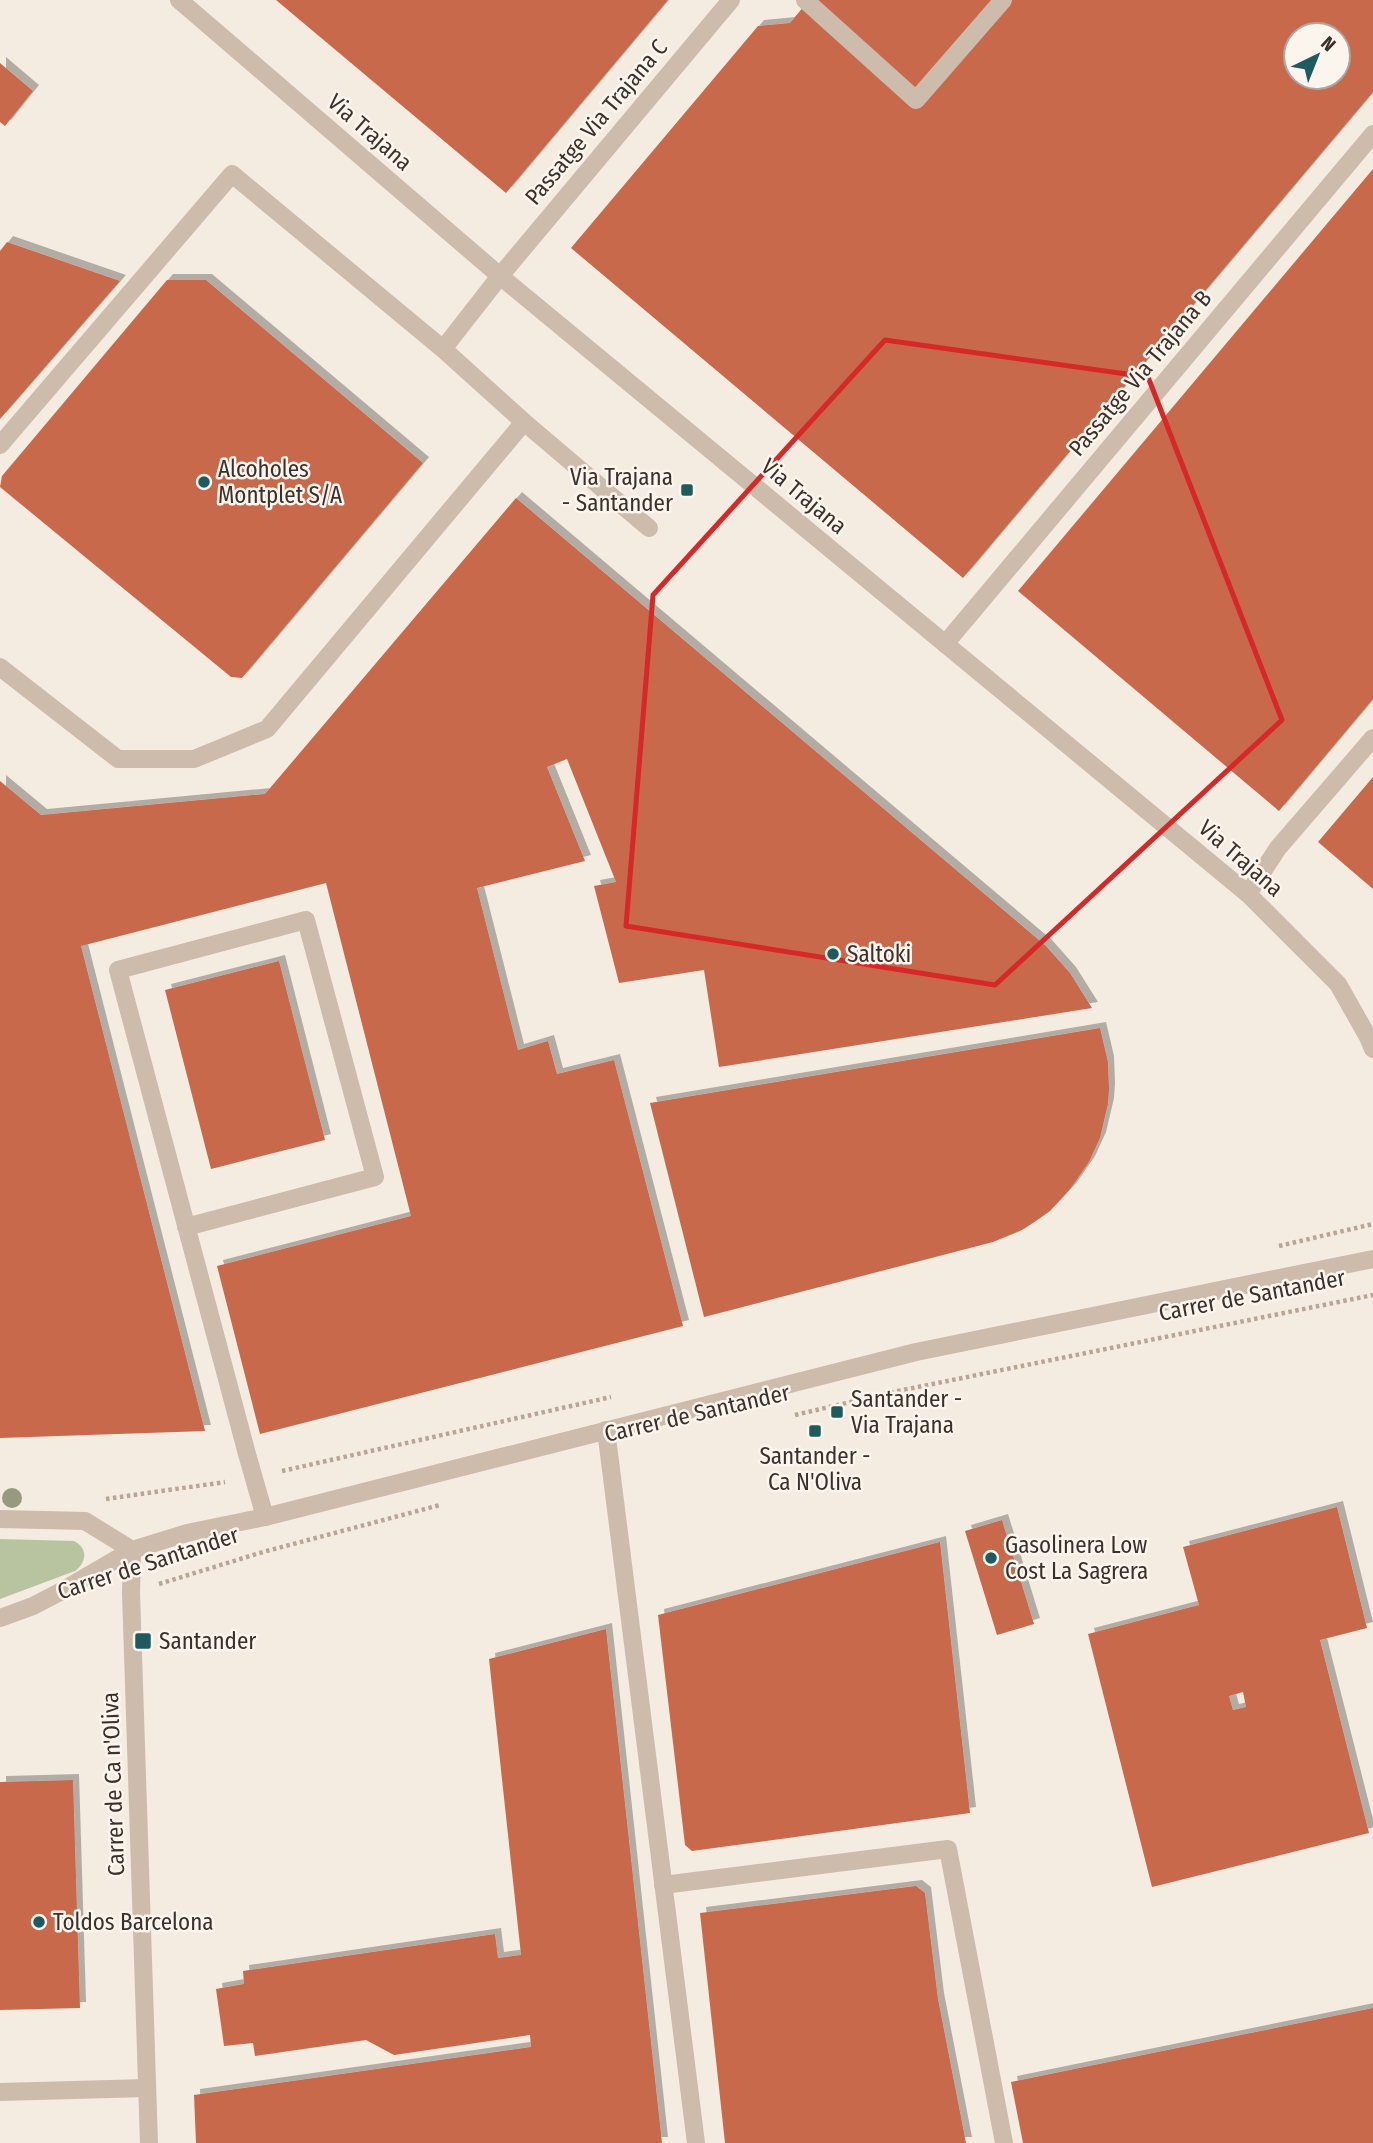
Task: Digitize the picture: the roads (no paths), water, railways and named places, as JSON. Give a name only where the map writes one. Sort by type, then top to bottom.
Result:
[{"type":"street","name":"Via Trajana","points":[[179,0],[500,276],[1248,894],[1338,984],[1371,1041]]},
{"type":"street","name":"Passatge Via Trajana C","points":[[443,349],[500,276],[731,0]]},
{"type":"street","points":[[805,0],[916,100],[1003,0]]},
{"type":"street","name":"Passatge Via Trajana B","points":[[945,644],[1373,134]]},
{"type":"street","points":[[0,446],[232,174],[443,349],[649,528]]},
{"type":"street","points":[[0,667],[118,759],[194,759],[267,729],[524,422]]},
{"type":"street","points":[[1248,894],[1278,848],[1373,738]]},
{"type":"street","points":[[186,1227],[375,1177],[306,920],[118,970],[186,1227],[265,1517]]},
{"type":"street","name":"Carrer de Santander","points":[[0,1618],[33,1606],[132,1550],[187,1533],[265,1517],[916,1352],[1373,1259]]},
{"type":"street","points":[[606,1430],[696,2143]]},
{"type":"street","name":"Carrer de Santander","points":[[0,1519],[85,1521],[132,1550]]},
{"type":"street","name":"Carrer de Ca n'Oliva","points":[[132,1550],[131,1593],[149,2143]]},
{"type":"street","points":[[663,1885],[948,1849],[1004,2143]]},
{"type":"street","points":[[0,2092],[147,2088]]},
{"type":"place","name":"Alcoholes Montplet S/A","points":[[204,482]]},
{"type":"place","name":"Via Trajana - Santander","points":[[687,490]]},
{"type":"place","name":"Saltoki","points":[[833,954]]},
{"type":"place","name":"Santander - Via Trajana","points":[[837,1412]]},
{"type":"place","name":"Santander - Ca N'Oliva","points":[[815,1431]]},
{"type":"place","name":"Gasolinera Low Cost La Sagrera","points":[[991,1558]]},
{"type":"place","name":"Santander","points":[[143,1641]]},
{"type":"place","name":"Toldos Barcelona","points":[[39,1922]]}]
